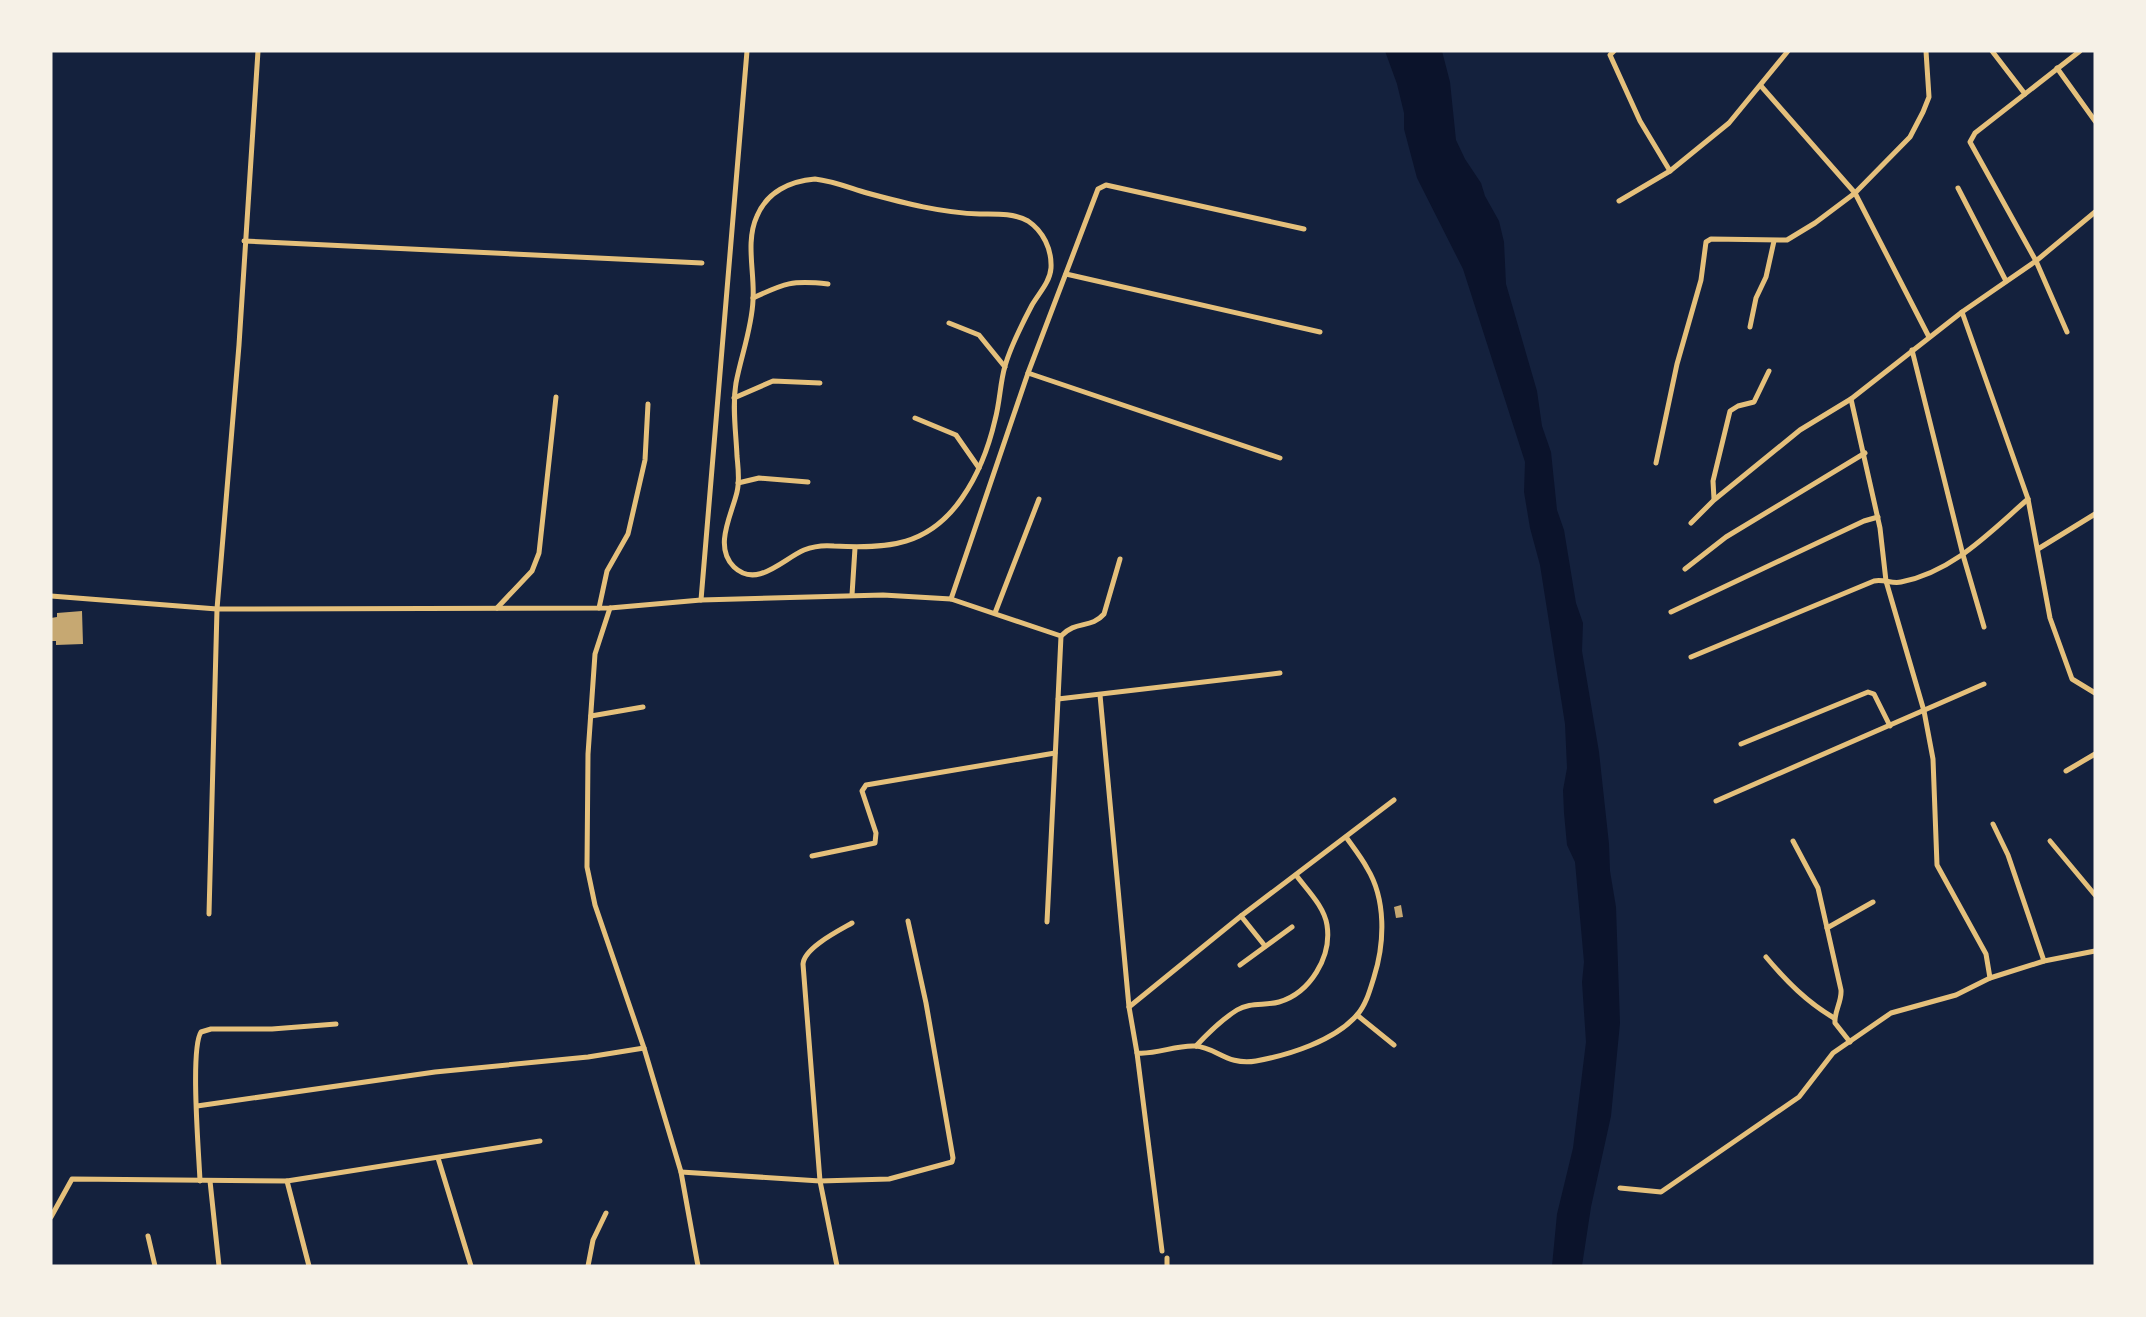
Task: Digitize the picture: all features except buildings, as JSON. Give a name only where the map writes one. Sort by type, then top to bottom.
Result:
[{"type":"street","points":[[209,914],[217,609],[239,345],[258,51]]},
{"type":"street","points":[[701,600],[747,51]]},
{"type":"street","points":[[1619,201],[1670,171],[1729,123],[1788,51]]},
{"type":"street","points":[[1656,463],[1677,364],[1702,281],[1706,242],[1711,239],[1791,239],[1855,192],[1910,137],[1923,112],[1929,97],[1926,51]]},
{"type":"street","points":[[1992,51],[2025,94]]},
{"type":"street","points":[[2067,332],[2036,261],[1970,142],[1975,133],[2080,51]]},
{"type":"street","points":[[1611,52],[1640,121],[1670,171]]},
{"type":"street","points":[[2057,68],[2095,121]]},
{"type":"street","points":[[1760,86],[1855,192],[1929,337]]},
{"type":"street","points":[[815,179],[917,205],[958,212],[1015,216],[1029,222],[1039,230],[1050,251],[1051,265],[1049,277],[1026,316],[1005,367],[995,420],[979,468],[957,505],[945,518],[907,542],[894,546],[813,547],[758,575],[746,574],[734,567],[727,557],[724,544],[738,483],[734,398],[753,298],[751,244],[754,223],[765,203],[776,191],[789,184],[815,179]]},
{"type":"street","points":[[951,599],[1028,373],[1097,189],[1106,184],[1304,229]]},
{"type":"street","points":[[1958,188],[2006,281]]},
{"type":"street","points":[[1691,523],[1714,500],[1800,430],[1851,399],[1962,312],[2036,261],[2095,212]]},
{"type":"street","points":[[244,241],[702,263]]},
{"type":"street","points":[[1750,327],[1756,298],[1766,278],[1774,241]]},
{"type":"street","points":[[1066,274],[1320,332]]},
{"type":"street","points":[[753,298],[796,281],[828,284]]},
{"type":"street","points":[[1962,312],[2028,499],[2050,618],[2071,679],[2095,693]]},
{"type":"street","points":[[949,323],[979,335],[1005,367]]},
{"type":"street","points":[[1912,350],[1984,627]]},
{"type":"street","points":[[1714,500],[1713,481],[1730,411],[1754,402],[1769,371]]},
{"type":"street","points":[[1028,373],[1280,458]]},
{"type":"street","points":[[734,398],[773,381],[820,383]]},
{"type":"street","points":[[497,608],[532,571],[539,553],[555,397]]},
{"type":"street","points":[[1851,399],[1878,517],[1886,581],[1924,711],[1933,759],[1937,865],[1986,954],[1990,978]]},
{"type":"street","points":[[599,608],[607,571],[624,543],[631,521],[645,460],[648,404]]},
{"type":"street","points":[[915,418],[956,435],[979,468]]},
{"type":"street","points":[[1685,569],[1726,537],[1865,453]]},
{"type":"street","points":[[738,483],[759,478],[808,482]]},
{"type":"street","points":[[995,613],[1039,499]]},
{"type":"street","points":[[1691,657],[1874,581],[1903,582],[1938,570],[1964,555],[2028,499]]},
{"type":"street","points":[[2038,549],[2095,514]]},
{"type":"street","points":[[1671,612],[1864,521],[1878,517]]},
{"type":"street","points":[[852,595],[855,548]]},
{"type":"street","points":[[1047,922],[1061,636],[1072,626],[1089,624],[1099,620],[1104,614],[1120,559]]},
{"type":"street","points":[[51,596],[217,609],[610,608],[701,600],[852,595],[951,599],[1061,636]]},
{"type":"street","points":[[610,608],[595,654],[586,830],[587,867],[595,905],[644,1048],[681,1172],[698,1266]]},
{"type":"street","points":[[1058,699],[1280,673]]},
{"type":"street","points":[[1716,801],[1984,684]]},
{"type":"street","points":[[1741,744],[1868,692],[1874,694],[1890,726]]},
{"type":"street","points":[[1100,695],[1129,1007],[1162,1251]]},
{"type":"street","points":[[591,716],[643,707]]},
{"type":"street","points":[[813,856],[875,843],[876,833],[862,791],[866,785],[1055,753]]},
{"type":"street","points":[[2066,771],[2095,754]]},
{"type":"street","points":[[1129,1007],[1241,916],[1394,800]]},
{"type":"street","points":[[1993,824],[2008,855],[2044,961]]},
{"type":"street","points":[[1137,1053],[1196,1046],[1233,1061],[1258,1060],[1324,1041],[1357,1015],[1368,997],[1377,967],[1381,946],[1381,912],[1378,893],[1368,869],[1346,837]]},
{"type":"street","points":[[1793,841],[1818,888],[1842,996],[1834,1018],[1837,1028],[1850,1042]]},
{"type":"street","points":[[2050,841],[2095,895]]},
{"type":"street","points":[[1196,1046],[1212,1028],[1239,1009],[1279,1002],[1302,990],[1314,977],[1327,944],[1327,925],[1320,907],[1296,875]]},
{"type":"street","points":[[1827,928],[1873,902]]},
{"type":"street","points":[[1241,916],[1265,946]]},
{"type":"street","points":[[681,1172],[820,1181],[889,1179],[949,1164],[953,1158],[926,1003],[908,921]]},
{"type":"street","points":[[837,1266],[820,1181],[803,958],[809,951],[852,923]]},
{"type":"street","points":[[1240,965],[1292,928]]},
{"type":"street","points":[[1620,1188],[1661,1192],[1799,1097],[1833,1053],[1891,1013],[1956,995],[1990,978],[2044,961],[2095,951]]},
{"type":"street","points":[[1766,957],[1788,983],[1816,1007],[1834,1018]]},
{"type":"street","points":[[1357,1015],[1394,1045]]},
{"type":"street","points":[[200,1181],[197,1042],[201,1032],[211,1029],[272,1029],[336,1024]]},
{"type":"street","points":[[197,1106],[435,1072],[644,1048]]},
{"type":"street","points":[[51,1217],[72,1179],[287,1181],[540,1141]]},
{"type":"street","points":[[438,1158],[471,1266]]},
{"type":"street","points":[[210,1181],[219,1266]]},
{"type":"street","points":[[287,1181],[309,1266]]},
{"type":"street","points":[[588,1266],[593,1240],[606,1213]]},
{"type":"street","points":[[148,1236],[155,1266]]},
{"type":"street","points":[[1167,1258],[1167,1266]]},
{"type":"water","points":[[1385,51],[1442,51],[1450,82],[1456,140],[1499,221],[1504,242],[1506,284],[1537,391],[1542,426],[1551,452],[1557,510],[1564,530],[1576,603],[1583,623],[1582,651],[1599,752],[1616,907],[1620,1023],[1611,1116],[1591,1207],[1582,1266],[1552,1266],[1557,1214],[1573,1148],[1586,1042],[1582,982],[1584,962],[1575,862],[1567,845],[1564,813],[1563,790],[1567,768],[1565,724],[1540,565],[1524,492],[1525,462],[1463,269],[1417,178],[1404,129],[1404,113],[1397,84]]}]
